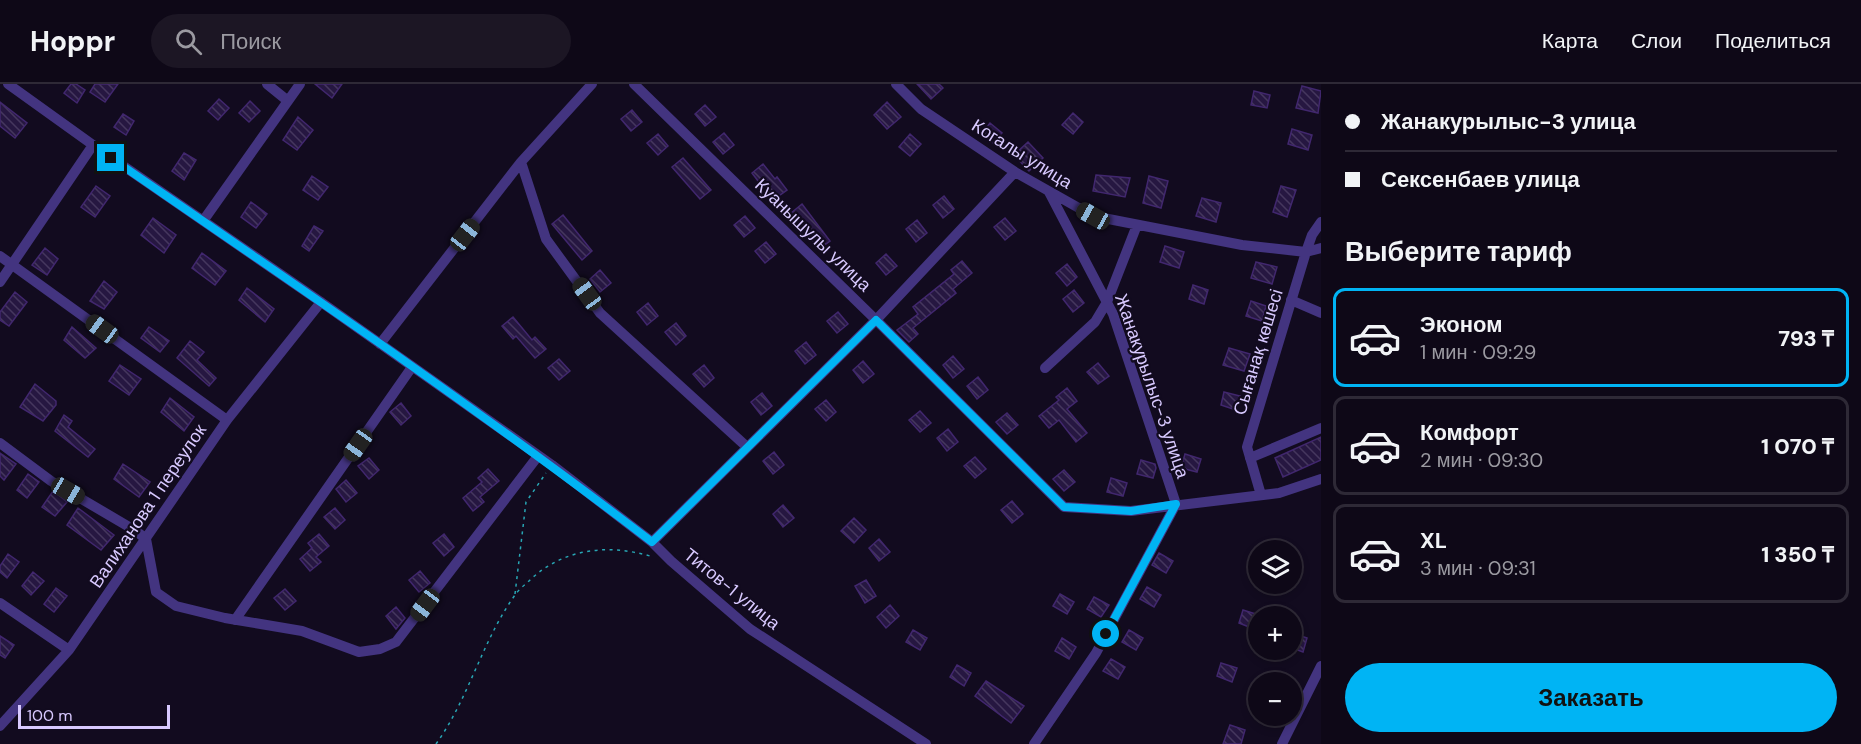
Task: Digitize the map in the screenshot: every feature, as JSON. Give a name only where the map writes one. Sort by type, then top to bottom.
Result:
[{"type":"street","name":"Титов-1 улица","points":[[8,84],[93,146],[321,302],[552,465],[652,542],[750,629],[926,744]]},
{"type":"street","points":[[267,84],[288,101]]},
{"type":"street","points":[[203,221],[300,84]]},
{"type":"street","points":[[380,344],[521,162],[591,84]]},
{"type":"street","name":"Куанышулы улица","points":[[634,84],[1064,507],[1131,511],[1279,493],[1321,479]]},
{"type":"street","name":"Когалы улица","points":[[896,84],[921,109],[1015,172],[1093,216],[1242,245],[1306,252],[1321,248]]},
{"type":"street","points":[[0,282],[93,146]]},
{"type":"street","points":[[521,162],[546,239],[600,313],[747,447]]},
{"type":"street","points":[[652,542],[876,320],[1015,172]]},
{"type":"street","name":"Жанакурылыс-3 улица","points":[[1034,744],[1096,653],[1176,504],[1113,314],[1049,192]]},
{"type":"street","name":"Сығанақ көшесі","points":[[1261,495],[1247,447],[1306,252],[1312,235],[1321,222]]},
{"type":"street","points":[[1045,368],[1095,322],[1107,302],[1137,225]]},
{"type":"street","points":[[0,256],[227,420]]},
{"type":"street","points":[[1292,300],[1321,313]]},
{"type":"street","name":"Валиханова 1 переулок","points":[[0,726],[69,650],[227,420],[321,302]]},
{"type":"street","points":[[235,620],[412,367]]},
{"type":"street","points":[[1250,458],[1321,428]]},
{"type":"street","points":[[0,443],[51,481],[146,539],[156,592],[176,606],[235,620],[302,631],[359,652],[380,650],[396,642],[538,456]]},
{"type":"street","points":[[0,603],[69,650]]},
{"type":"street","points":[[1282,744],[1321,666]]},
{"type":"path","points":[[516,594],[526,502],[552,465]]},
{"type":"path","points":[[436,744],[467,693],[485,649],[516,594],[537,574],[562,557],[599,549],[631,550],[651,556]]},
{"type":"building","points":[[71,84],[76,84],[85,90],[77,103],[64,93]]},
{"type":"building","points":[[95,84],[118,84],[105,102],[90,92]]},
{"type":"building","points":[[315,84],[342,84],[332,98]]},
{"type":"building","points":[[917,84],[939,84],[943,88],[931,99]]},
{"type":"building","points":[[1302,86],[1321,91],[1318,113],[1296,108]]},
{"type":"building","points":[[1254,91],[1270,95],[1267,108],[1251,105]]},
{"type":"building","points":[[219,99],[229,108],[218,120],[208,111]]},
{"type":"building","points":[[250,101],[260,111],[249,122],[239,113]]},
{"type":"building","points":[[0,102],[27,123],[15,138],[0,126]]},
{"type":"building","points":[[887,102],[901,117],[887,129],[874,115]]},
{"type":"building","points":[[705,105],[716,117],[705,126],[695,114]]},
{"type":"building","points":[[632,110],[642,122],[631,131],[621,119]]},
{"type":"building","points":[[1073,113],[1083,122],[1073,134],[1062,125]]},
{"type":"building","points":[[123,114],[134,121],[126,135],[114,127]]},
{"type":"building","points":[[298,117],[313,130],[297,150],[283,140]]},
{"type":"building","points":[[990,123],[1002,133],[994,144],[981,134]]},
{"type":"building","points":[[1292,129],[1312,135],[1308,150],[1288,144]]},
{"type":"building","points":[[724,133],[734,145],[723,154],[713,142]]},
{"type":"building","points":[[658,134],[668,146],[658,155],[647,143]]},
{"type":"building","points":[[910,134],[921,144],[910,156],[899,147]]},
{"type":"building","points":[[1028,142],[1043,158],[1029,171],[1014,155]]},
{"type":"building","points":[[184,153],[196,160],[184,180],[172,171]]},
{"type":"building","points":[[683,158],[711,190],[700,199],[672,167]]},
{"type":"building","points":[[763,164],[787,190],[776,198],[752,173]]},
{"type":"building","points":[[1096,175],[1130,178],[1125,197],[1093,191]]},
{"type":"building","points":[[312,176],[328,187],[318,200],[303,190]]},
{"type":"building","points":[[1149,176],[1168,181],[1161,208],[1143,203]]},
{"type":"building","points":[[96,186],[110,196],[95,217],[81,207]]},
{"type":"building","points":[[1281,186],[1296,190],[1287,217],[1273,212]]},
{"type":"building","points":[[944,196],[954,209],[943,218],[933,205]]},
{"type":"building","points":[[1202,198],[1221,203],[1216,222],[1196,216]]},
{"type":"building","points":[[251,202],[267,214],[256,228],[241,217]]},
{"type":"building","points":[[802,204],[830,241],[819,249],[791,213]]},
{"type":"building","points":[[563,215],[592,251],[582,260],[552,224]]},
{"type":"building","points":[[745,216],[755,228],[744,237],[734,225]]},
{"type":"building","points":[[153,218],[176,235],[164,253],[141,235]]},
{"type":"building","points":[[1005,218],[1016,231],[1005,240],[994,227]]},
{"type":"building","points":[[917,220],[927,233],[916,242],[906,229]]},
{"type":"building","points":[[314,226],[323,231],[309,251],[302,246]]},
{"type":"building","points":[[766,242],[776,254],[765,263],[755,251]]},
{"type":"building","points":[[1165,246],[1184,252],[1179,268],[1160,262]]},
{"type":"building","points":[[45,248],[58,259],[47,275],[32,265]]},
{"type":"building","points":[[202,253],[226,271],[215,285],[192,268]]},
{"type":"building","points":[[886,254],[897,266],[886,275],[876,263]]},
{"type":"building","points":[[962,261],[972,273],[953,289],[956,293],[913,328],[918,334],[909,342],[897,330],[918,314],[913,307],[954,274],[951,270]]},
{"type":"building","points":[[1256,262],[1277,267],[1272,284],[1251,278]]},
{"type":"building","points":[[1067,264],[1077,277],[1067,286],[1056,273]]},
{"type":"building","points":[[600,270],[611,283],[600,292],[590,279]]},
{"type":"building","points":[[104,281],[117,292],[104,309],[90,301]]},
{"type":"building","points":[[1193,285],[1208,290],[1204,304],[1189,299]]},
{"type":"building","points":[[247,288],[274,309],[265,322],[239,300]]},
{"type":"building","points":[[1074,290],[1084,303],[1073,312],[1063,299]]},
{"type":"building","points":[[15,292],[27,302],[9,326],[0,320],[0,312]]},
{"type":"building","points":[[1251,301],[1266,306],[1262,321],[1246,316]]},
{"type":"building","points":[[648,303],[658,316],[647,325],[637,312]]},
{"type":"building","points":[[838,312],[848,324],[837,333],[827,321]]},
{"type":"building","points":[[513,317],[532,340],[535,337],[546,349],[535,358],[516,336],[513,339],[502,326]]},
{"type":"building","points":[[676,323],[686,336],[676,345],[665,332]]},
{"type":"building","points":[[72,327],[96,348],[85,358],[64,340]]},
{"type":"building","points":[[149,327],[169,341],[160,352],[141,338]]},
{"type":"building","points":[[190,341],[204,352],[197,360],[216,378],[209,386],[177,358]]},
{"type":"building","points":[[806,342],[816,355],[805,364],[795,351]]},
{"type":"building","points":[[1229,348],[1250,354],[1244,371],[1223,365]]},
{"type":"building","points":[[953,356],[964,369],[953,378],[943,365]]},
{"type":"building","points":[[559,359],[570,371],[559,380],[548,368]]},
{"type":"building","points":[[863,361],[874,374],[863,383],[853,370]]},
{"type":"building","points":[[1098,363],[1109,376],[1098,384],[1087,372]]},
{"type":"building","points":[[120,365],[141,379],[129,395],[109,381]]},
{"type":"building","points":[[704,365],[714,378],[704,387],[693,374]]},
{"type":"building","points":[[978,377],[988,390],[977,399],[967,386]]},
{"type":"building","points":[[35,384],[56,401],[56,405],[43,421],[20,407]]},
{"type":"building","points":[[1067,388],[1077,401],[1067,409],[1087,433],[1076,442],[1059,420],[1049,428],[1039,416],[1059,400],[1056,397]]},
{"type":"building","points":[[1224,392],[1240,396],[1236,410],[1221,405]]},
{"type":"building","points":[[762,393],[772,406],[761,415],[751,402]]},
{"type":"building","points":[[170,398],[194,417],[184,431],[161,412]]},
{"type":"building","points":[[826,400],[836,412],[826,421],[815,409]]},
{"type":"building","points":[[401,403],[411,416],[401,425],[390,412]]},
{"type":"building","points":[[920,411],[931,423],[920,432],[909,420]]},
{"type":"building","points":[[1007,413],[1018,425],[1007,434],[996,422]]},
{"type":"building","points":[[64,415],[72,421],[68,427],[95,449],[88,457],[55,431]]},
{"type":"building","points":[[948,429],[958,442],[947,451],[937,438]]},
{"type":"building","points":[[1321,437],[1321,460],[1283,477],[1275,458]]},
{"type":"building","points":[[774,452],[784,465],[773,474],[763,461]]},
{"type":"building","points":[[0,453],[16,464],[4,480],[0,476]]},
{"type":"building","points":[[1185,454],[1201,459],[1197,472],[1181,468]]},
{"type":"building","points":[[975,457],[986,469],[975,478],[964,466]]},
{"type":"building","points":[[369,458],[379,470],[369,479],[358,466]]},
{"type":"building","points":[[1141,460],[1155,464],[1153,478],[1137,474]]},
{"type":"building","points":[[123,464],[150,482],[139,497],[114,479]]},
{"type":"building","points":[[488,469],[499,481],[480,497],[484,502],[473,511],[463,498],[482,482],[478,478]]},
{"type":"building","points":[[1064,470],[1075,482],[1064,491],[1053,479]]},
{"type":"building","points":[[28,474],[39,482],[27,498],[17,490]]},
{"type":"building","points":[[1111,478],[1127,483],[1123,496],[1107,492]]},
{"type":"building","points":[[346,480],[357,493],[346,502],[336,489]]},
{"type":"building","points":[[53,491],[67,502],[55,516],[42,507]]},
{"type":"building","points":[[1012,501],[1023,514],[1012,523],[1001,510]]},
{"type":"building","points":[[783,505],[794,518],[783,527],[773,514]]},
{"type":"building","points":[[78,508],[114,535],[101,550],[67,525]]},
{"type":"building","points":[[335,508],[345,520],[335,529],[324,517]]},
{"type":"building","points":[[854,518],[866,530],[854,543],[841,531]]},
{"type":"building","points":[[319,534],[329,546],[316,557],[321,562],[310,571],[300,559],[312,548],[308,543]]},
{"type":"building","points":[[444,534],[454,547],[444,556],[433,543]]},
{"type":"building","points":[[879,539],[890,552],[879,561],[869,548]]},
{"type":"building","points":[[1159,553],[1173,561],[1166,573],[1152,565]]},
{"type":"building","points":[[8,554],[19,562],[7,578],[0,572],[0,566]]},
{"type":"building","points":[[420,571],[430,583],[419,592],[409,580]]},
{"type":"building","points":[[33,572],[44,581],[31,595],[22,586]]},
{"type":"building","points":[[866,580],[876,596],[865,603],[855,586]]},
{"type":"building","points":[[1147,587],[1161,595],[1154,607],[1140,599]]},
{"type":"building","points":[[56,588],[67,596],[54,612],[44,604]]},
{"type":"building","points":[[285,589],[296,601],[285,610],[274,598]]},
{"type":"building","points":[[1060,594],[1074,602],[1067,614],[1053,606]]},
{"type":"building","points":[[1094,597],[1109,605],[1101,617],[1087,609]]},
{"type":"building","points":[[890,605],[899,616],[886,628],[877,617]]},
{"type":"building","points":[[396,607],[405,618],[396,629],[386,616]]},
{"type":"building","points":[[1243,610],[1248,612],[1248,627],[1239,623]]},
{"type":"building","points":[[913,630],[927,638],[920,650],[906,642]]},
{"type":"building","points":[[1129,630],[1143,638],[1136,650],[1122,642]]},
{"type":"building","points":[[0,636],[14,645],[5,658],[0,655]]},
{"type":"building","points":[[1302,636],[1307,638],[1302,652]]},
{"type":"building","points":[[1062,638],[1076,647],[1069,659],[1055,651]]},
{"type":"building","points":[[1111,659],[1125,667],[1118,679],[1103,671]]},
{"type":"building","points":[[1221,663],[1237,668],[1232,682],[1217,676]]},
{"type":"building","points":[[957,665],[971,673],[964,686],[950,677]]},
{"type":"building","points":[[986,681],[1024,706],[1011,723],[975,696]]},
{"type":"building","points":[[1230,725],[1245,730],[1241,744],[1223,744]]},
{"type":"route","points":[[111,158],[321,302],[538,456],[652,542],[876,320],[1064,507],[1131,511],[1176,504],[1106,634]]}]
